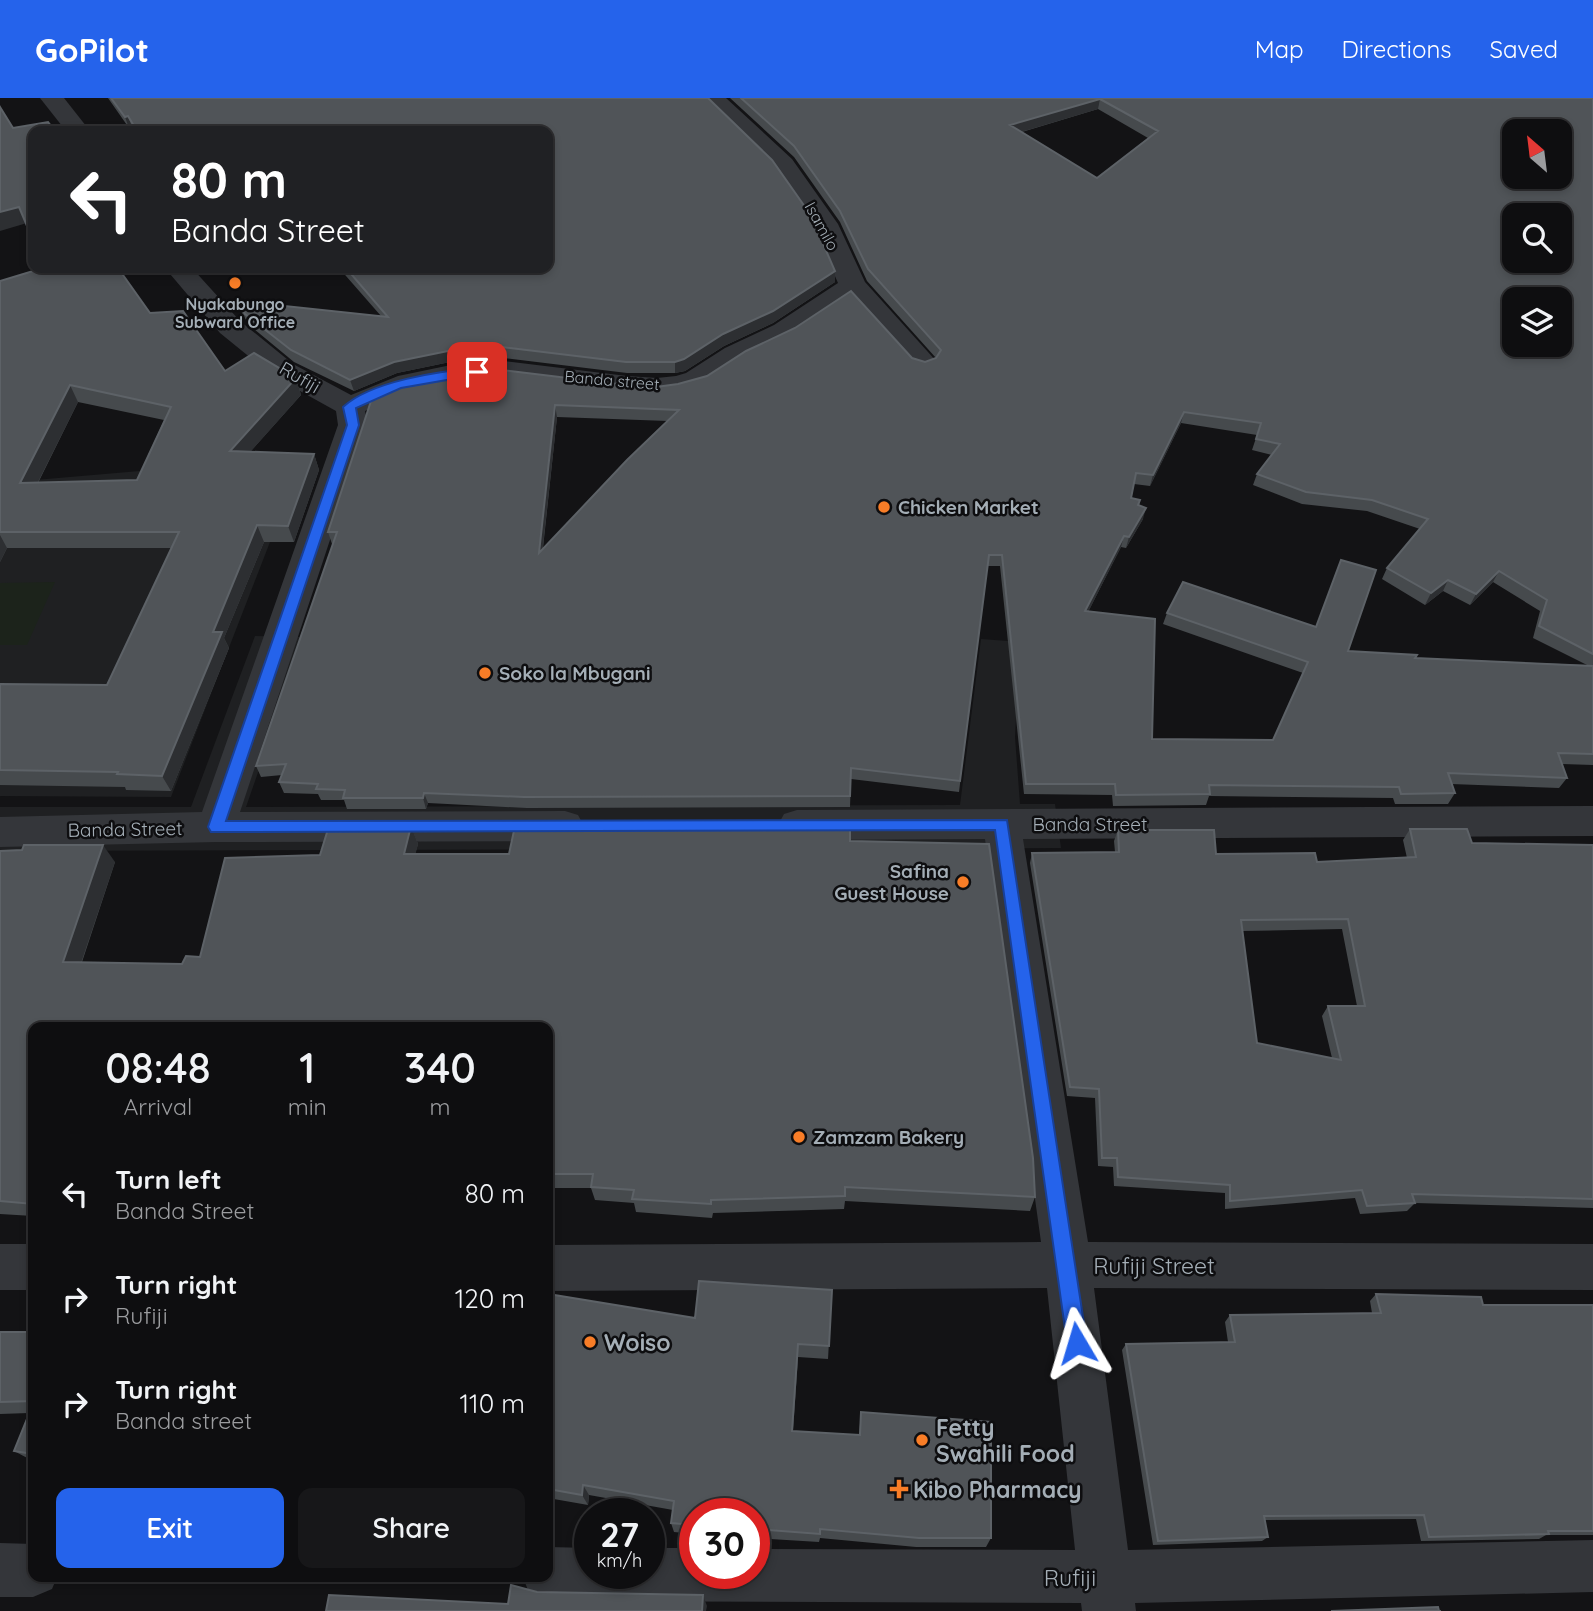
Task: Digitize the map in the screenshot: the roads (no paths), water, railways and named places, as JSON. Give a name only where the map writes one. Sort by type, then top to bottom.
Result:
[{"type":"street","points":[[52,98],[74,126]]},
{"type":"street","name":"Isamilo","points":[[713,98],[783,164],[825,224],[853,285],[923,362]]},
{"type":"street","name":"Rufiji","points":[[182,273],[230,327],[272,361],[349,407]]},
{"type":"street","name":"Banda street","points":[[349,407],[398,385],[450,374],[503,370],[657,387],[679,384],[695,379],[735,354],[784,331],[853,285]]},
{"type":"street","points":[[216,827],[353,425],[349,407]]},
{"type":"street","name":"Banda Street","points":[[768,825],[1593,821]]},
{"type":"street","points":[[1002,824],[1068,1265],[1107,1594]]},
{"type":"street","name":"Banda Street","points":[[0,832],[216,827],[602,826]]},
{"type":"street","name":"Rufiji Street","points":[[553,1268],[1068,1265],[1593,1268]]},
{"type":"street","points":[[0,1266],[28,1267]]},
{"type":"street","name":"Rufiji","points":[[553,1574],[1107,1594],[1593,1566]]},
{"type":"street","points":[[0,1570],[28,1570]]},
{"type":"place","name":"Nyakabungo Subward Office","points":[[235,283]]},
{"type":"place","name":"Chicken Market","points":[[884,507]]},
{"type":"place","name":"Soko la Mbugani","points":[[485,673]]},
{"type":"place","name":"Safina Guest House","points":[[963,882]]},
{"type":"place","name":"Zamzam Bakery","points":[[799,1137]]},
{"type":"place","name":"Woiso","points":[[590,1342]]},
{"type":"place","name":"Fetty Swahili Food","points":[[922,1440]]},
{"type":"place","name":"Kibo Pharmacy","points":[[899,1489]]}]
